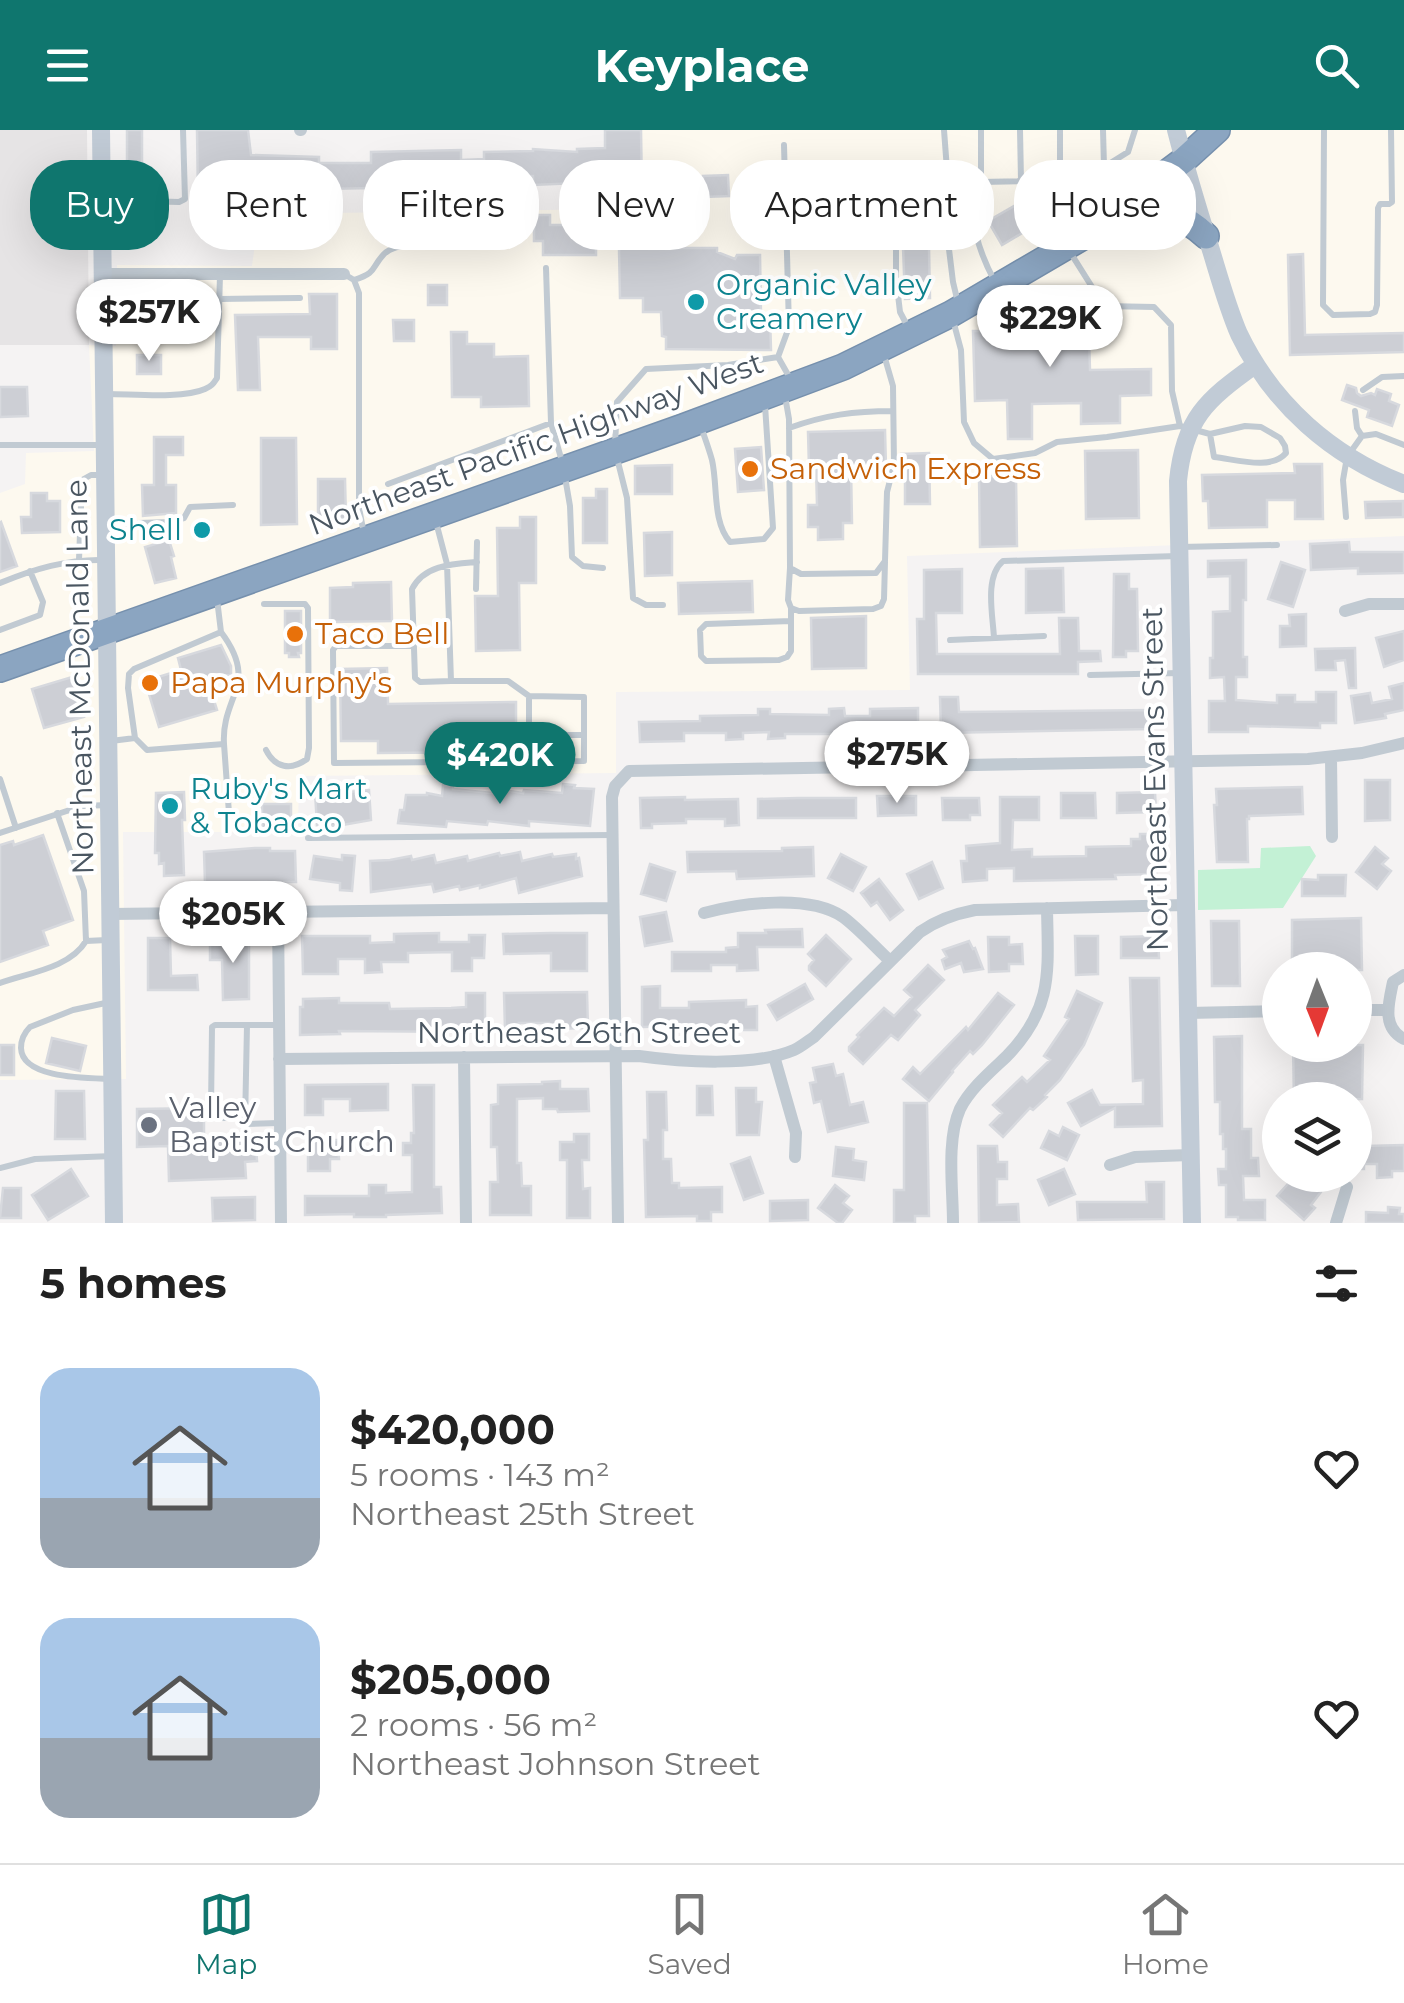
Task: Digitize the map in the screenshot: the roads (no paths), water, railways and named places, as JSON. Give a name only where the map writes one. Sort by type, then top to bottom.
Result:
[{"type":"highway","name":"Northeast Pacific Highway West","points":[[1184,160],[1216,130]]},
{"type":"highway","points":[[1196,227],[1206,236]]},
{"type":"highway","name":"Northeast Pacific Highway West","points":[[0,670],[781,391],[882,349],[956,312],[1059,250]]},
{"type":"street","name":"Northeast McDonald Lane","points":[[102,130],[102,160]]},
{"type":"street","points":[[1176,130],[1184,160]]},
{"type":"street","points":[[1196,201],[1230,309],[1256,365],[1322,440],[1347,457],[1404,484]]},
{"type":"street","name":"Northeast McDonald Lane","points":[[103,250],[114,1223]]},
{"type":"street","points":[[103,274],[349,277]]},
{"type":"street","name":"Northeast Evans Street","points":[[1192,1223],[1178,482],[1185,428],[1213,397],[1256,365]]},
{"type":"street","points":[[1345,611],[1369,604],[1404,604]]},
{"type":"street","points":[[618,1223],[612,797],[620,778],[629,771],[1331,758],[1404,743]]},
{"type":"street","points":[[1331,758],[1332,838]]},
{"type":"street","points":[[704,913],[735,905],[801,904],[825,908],[842,917],[889,960]]},
{"type":"street","name":"Northeast 26th Street","points":[[279,1060],[616,1056],[747,1060],[774,1056],[814,1038],[920,932],[952,915],[975,910],[1185,906]]},
{"type":"street","points":[[110,914],[613,908]]},
{"type":"street","points":[[953,1223],[954,1128],[970,1093],[1022,1040],[1039,1012],[1047,975],[1047,908]]},
{"type":"street","points":[[278,912],[280,1223]]},
{"type":"street","points":[[1404,975],[1393,982],[1388,1010],[1390,1025],[1404,1039]]},
{"type":"street","points":[[1372,1010],[1388,1010]]},
{"type":"street","points":[[1187,1013],[1262,1011]]},
{"type":"street","points":[[774,1056],[796,1133],[795,1157]]},
{"type":"street","points":[[464,1058],[466,1223]]},
{"type":"street","points":[[1110,1165],[1135,1157],[1190,1155]]},
{"type":"street","points":[[1336,1223],[1345,1192]]},
{"type":"lane","points":[[169,202],[185,198],[183,130]]},
{"type":"lane","points":[[944,130],[946,160]]},
{"type":"lane","points":[[980,160],[981,130]]},
{"type":"lane","points":[[1020,130],[1021,160]]},
{"type":"lane","points":[[1060,130],[1060,160]]},
{"type":"lane","points":[[1104,130],[1104,160]]},
{"type":"lane","points":[[1116,160],[1128,152],[1135,130]]},
{"type":"lane","points":[[1324,130],[1322,305],[1333,315],[1376,312],[1378,208],[1392,202],[1392,130]]},
{"type":"lane","points":[[784,145],[789,326],[778,358],[788,428],[788,600],[791,608],[791,621],[790,651],[788,657],[780,660],[706,661],[701,656],[700,630],[706,624],[791,621]]},
{"type":"lane","points":[[912,334],[900,312],[896,236],[906,224],[937,223],[948,232],[961,350],[964,422],[974,442],[993,459],[1035,453],[1057,442],[1185,428],[1210,434],[1245,426],[1261,428],[1280,438],[1286,454],[1270,463],[1214,457],[1210,434]]},
{"type":"lane","points":[[365,540],[360,508],[359,293],[349,277],[372,273],[391,250]]},
{"type":"lane","points":[[979,250],[997,287]]},
{"type":"lane","points":[[1069,250],[1104,306],[1154,307],[1170,325],[1172,392],[1185,428]]},
{"type":"lane","points":[[546,268],[552,423],[570,506],[572,557],[584,566],[602,568]]},
{"type":"lane","points":[[104,394],[195,392],[214,383],[220,274]]},
{"type":"lane","points":[[219,299],[300,298]]},
{"type":"lane","points":[[791,608],[873,609],[881,606],[884,599],[888,492],[894,465],[892,386],[882,349]]},
{"type":"lane","points":[[663,605],[646,605],[633,598],[627,498],[615,452],[617,402],[646,368],[728,365],[778,358]]},
{"type":"lane","points":[[1364,390],[1382,377],[1404,376]]},
{"type":"lane","points":[[699,422],[712,459],[724,536],[730,542],[764,539],[773,528],[768,428],[781,391]]},
{"type":"lane","points":[[788,428],[854,410],[893,410]]},
{"type":"lane","points":[[1355,410],[1362,436]]},
{"type":"lane","points":[[388,484],[552,423]]},
{"type":"lane","points":[[1346,517],[1343,480],[1347,457],[1362,436],[1376,434],[1404,445]]},
{"type":"lane","points":[[0,445],[104,445]]},
{"type":"lane","points":[[79,560],[82,480],[104,475]]},
{"type":"lane","points":[[105,524],[170,522],[184,518],[190,507],[233,505]]},
{"type":"lane","points":[[434,516],[448,564],[451,681]]},
{"type":"lane","points":[[476,589],[477,542]]},
{"type":"lane","points":[[994,638],[994,572],[1003,561],[1277,545]]},
{"type":"lane","points":[[0,583],[30,570],[79,560],[105,560]]},
{"type":"lane","points":[[790,568],[801,574],[876,574],[885,560]]},
{"type":"lane","points":[[414,646],[336,646],[333,650],[334,763],[584,761],[584,697],[529,696],[508,681],[420,682],[416,678],[412,590],[418,577],[448,564],[476,562]]},
{"type":"lane","points":[[0,630],[40,616],[43,602],[30,570]]},
{"type":"lane","points":[[216,593],[221,632],[235,650],[239,677],[238,691],[222,727],[229,813]]},
{"type":"lane","points":[[264,604],[304,604],[308,608],[307,758],[294,766],[284,766],[276,764],[266,750]]},
{"type":"lane","points":[[221,632],[134,668],[129,674],[128,688],[135,738],[146,750],[224,744]]},
{"type":"lane","points":[[950,640],[1044,636]]},
{"type":"lane","points":[[1090,675],[1181,673]]},
{"type":"lane","points":[[529,696],[532,735],[584,735]]},
{"type":"lane","points":[[109,742],[135,738]]},
{"type":"lane","points":[[0,779],[16,828]]},
{"type":"lane","points":[[0,834],[82,806],[109,805]]},
{"type":"lane","points":[[0,982],[74,956],[86,941],[84,891],[57,813]]},
{"type":"lane","points":[[308,838],[612,836]]},
{"type":"lane","points":[[86,941],[110,940]]},
{"type":"lane","points":[[111,1002],[73,1010],[30,1027],[22,1040],[21,1054],[30,1067],[112,1079]]},
{"type":"lane","points":[[245,1121],[247,1025]]},
{"type":"lane","points":[[278,1025],[212,1027],[211,1109],[214,1118],[279,1123]]},
{"type":"lane","points":[[0,1168],[35,1159],[113,1156]]},
{"type":"place","name":"Organic Valley Creamery","points":[[696,302]]},
{"type":"place","name":"Sandwich Express","points":[[750,469]]},
{"type":"place","name":"Shell","points":[[202,530]]},
{"type":"place","name":"Taco Bell","points":[[295,634]]},
{"type":"place","name":"Papa Murphy's","points":[[150,683]]},
{"type":"place","name":"Ruby's Mart & Tobacco","points":[[170,806]]},
{"type":"place","name":"Valley Baptist Church","points":[[149,1125]]}]
